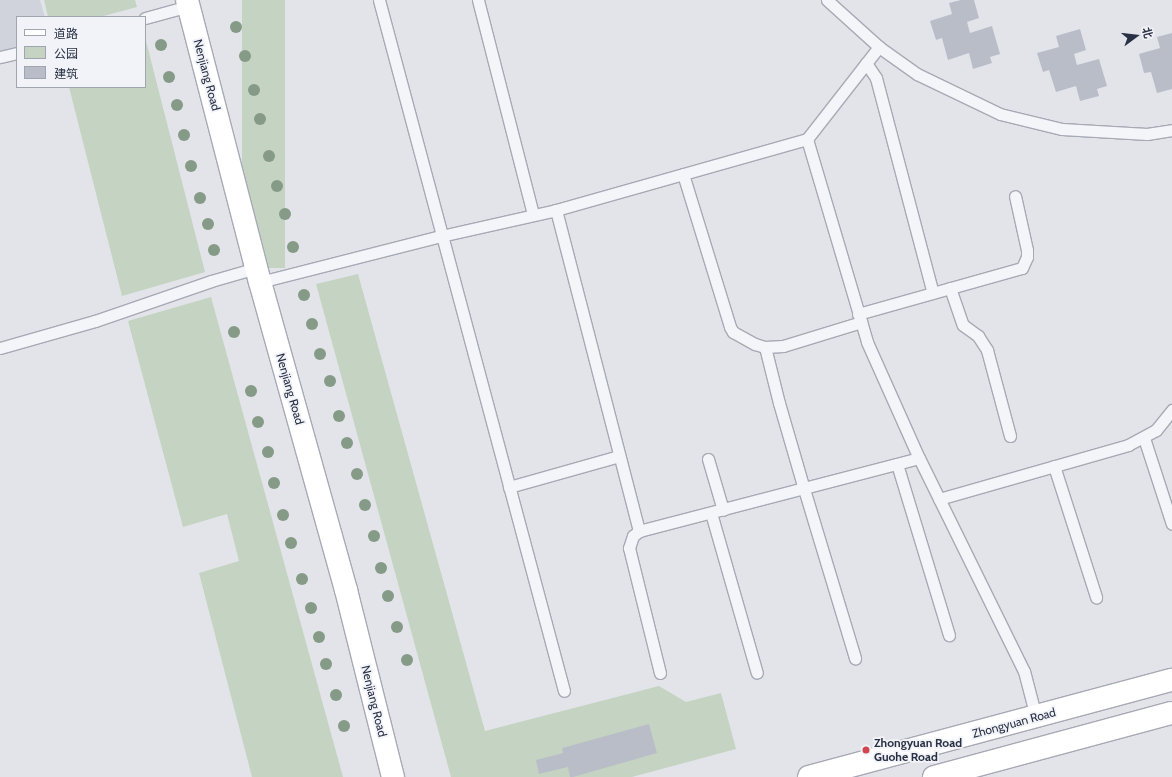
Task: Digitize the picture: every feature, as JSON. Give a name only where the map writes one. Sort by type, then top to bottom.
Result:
[{"type":"main road","name":"Nenjiang Road","points":[[188,3],[258,275],[346,590],[393,777]]},
{"type":"main road","name":"Zhongyuan Road","points":[[810,777],[1172,680]]},
{"type":"main road","points":[[934,777],[1172,713]]},
{"type":"lane","points":[[379,0],[564,691]]},
{"type":"lane","points":[[478,0],[533,214]]},
{"type":"lane","points":[[827,0],[878,48],[917,74],[1000,114],[1062,129],[1146,134],[1172,130]]},
{"type":"lane","points":[[146,18],[188,3]]},
{"type":"lane","points":[[0,348],[96,321],[211,281],[258,275],[556,210],[807,139],[878,48]]},
{"type":"lane","points":[[0,57],[16,53]]},
{"type":"lane","points":[[866,64],[876,78],[933,293]]},
{"type":"lane","points":[[807,139],[867,342],[919,458],[1024,671],[1036,717]]},
{"type":"lane","points":[[683,174],[730,327],[740,338],[765,347],[783,346],[933,293],[1018,270],[1025,264],[1027,250],[1015,196]]},
{"type":"lane","points":[[556,210],[639,531]]},
{"type":"lane","points":[[950,288],[963,325],[978,336],[988,350],[1010,436]]},
{"type":"lane","points":[[765,347],[804,489],[855,658]]},
{"type":"lane","points":[[939,499],[1122,448],[1144,438],[1156,430],[1172,410]]},
{"type":"lane","points":[[1144,438],[1172,524]]},
{"type":"lane","points":[[509,487],[619,456]]},
{"type":"lane","points":[[660,673],[629,548],[633,536],[639,531],[919,458]]},
{"type":"lane","points":[[708,459],[723,510]]},
{"type":"lane","points":[[898,464],[949,635]]},
{"type":"lane","points":[[1054,466],[1096,597]]},
{"type":"lane","points":[[711,513],[757,673]]},
{"type":"shaded area","points":[[0,0],[40,0],[45,16],[16,16],[16,56],[0,61]]},
{"type":"green space","points":[[44,0],[135,0],[137,7],[104,16],[48,16]]},
{"type":"green space","points":[[242,0],[285,0],[285,268],[242,268]]},
{"type":"green space","points":[[146,41],[205,272],[122,296],[69,88],[146,88]]},
{"type":"green space","points":[[358,274],[485,731],[659,686],[686,702],[721,693],[736,749],[632,777],[451,777],[316,284]]},
{"type":"green space","points":[[211,297],[343,777],[252,777],[199,573],[239,561],[227,514],[183,527],[128,321]]},
{"type":"building","points":[[961,0],[974,0],[979,18],[967,22],[970,33],[992,26],[1000,54],[990,57],[992,63],[973,69],[969,53],[948,60],[942,38],[936,40],[930,21],[952,14],[949,3]]},
{"type":"building","points":[[1080,29],[1086,50],[1074,54],[1077,65],[1099,59],[1107,86],[1097,89],[1099,96],[1080,101],[1076,86],[1056,92],[1049,70],[1043,72],[1037,53],[1059,47],[1056,36]]},
{"type":"building","points":[[1172,33],[1172,89],[1157,93],[1151,72],[1144,73],[1139,54],[1160,48],[1157,37]]},
{"type":"building","points":[[649,724],[657,753],[573,777],[570,777],[568,767],[539,774],[536,760],[563,753],[562,748]]},
{"type":"place","name":"Zhongyuan Road Guohe Road","points":[[866,750]]}]
